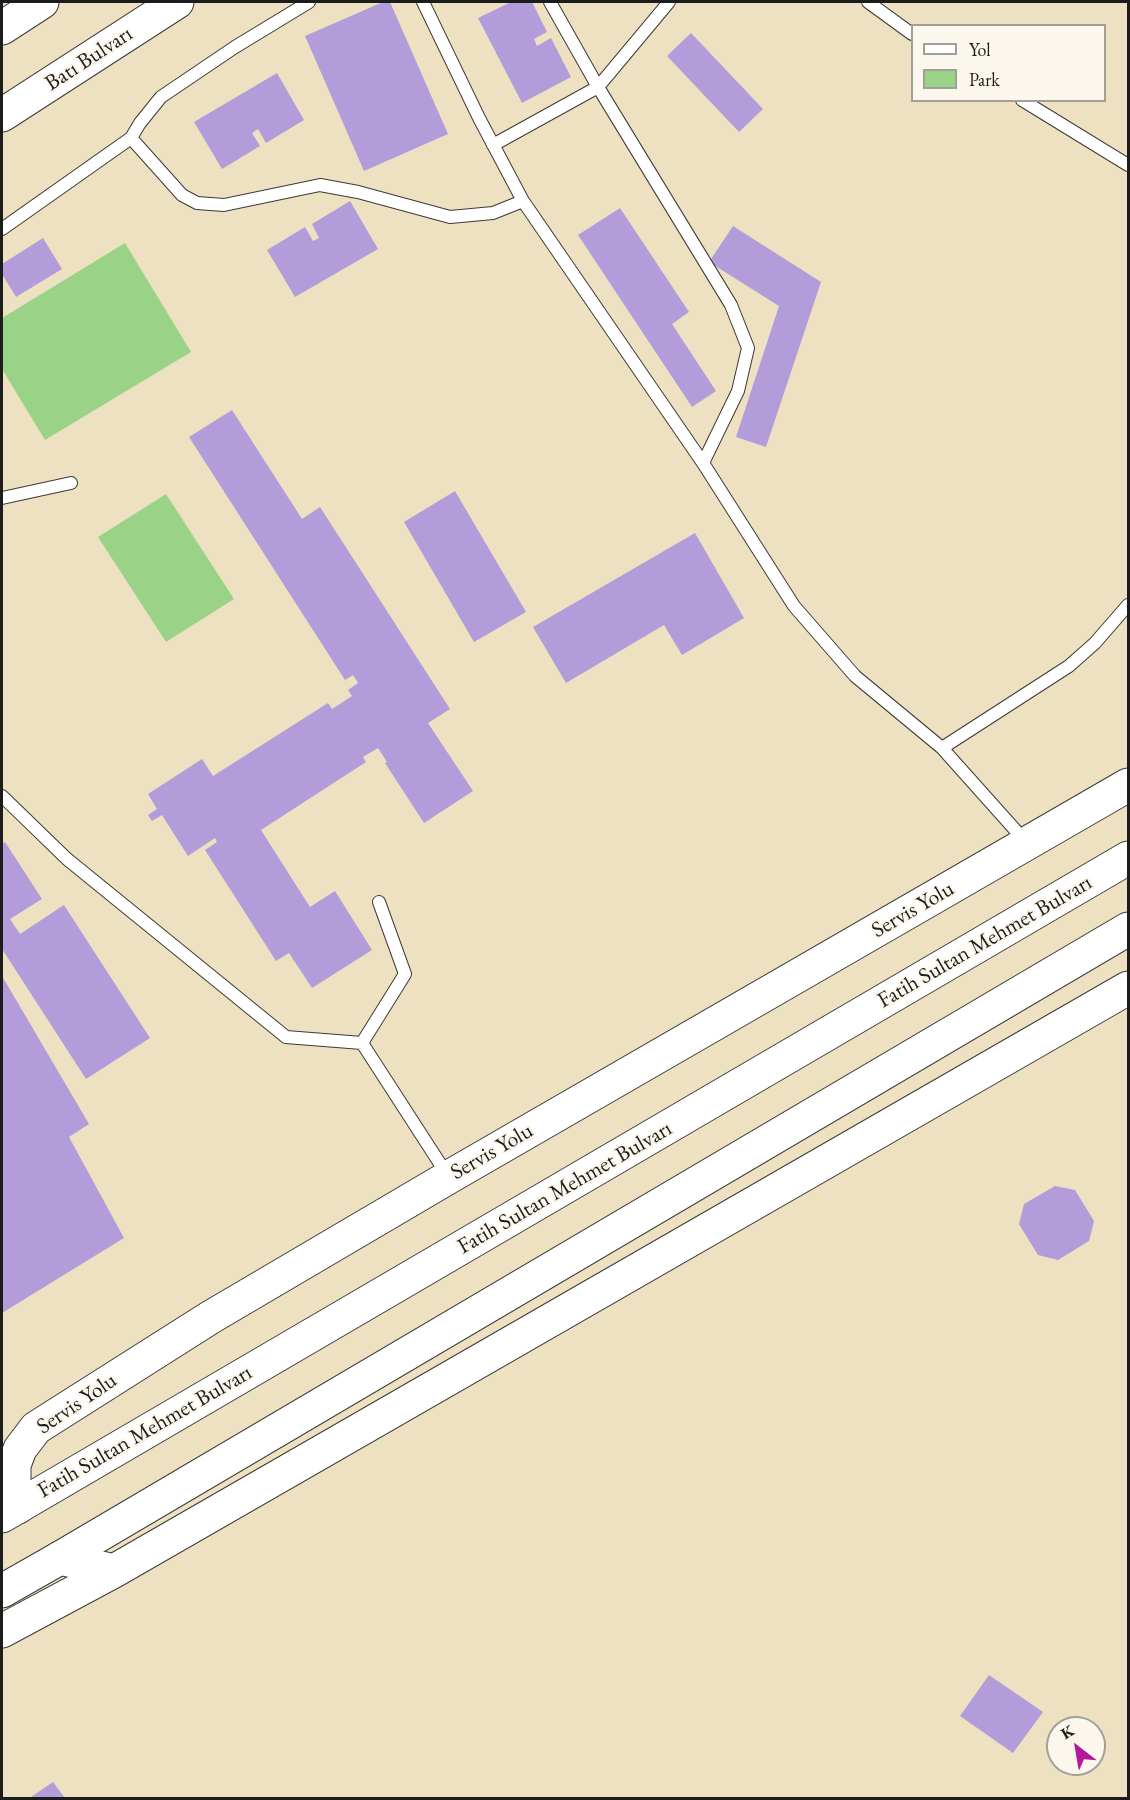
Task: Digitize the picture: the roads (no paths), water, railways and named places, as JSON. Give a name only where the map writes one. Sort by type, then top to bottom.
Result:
[{"type":"main road","points":[[2,28],[42,2]]},
{"type":"main road","name":"Batı Bulvarı","points":[[2,115],[177,2]]},
{"type":"main road","name":"Servis Yolu","points":[[10,1511],[14,1465],[20,1449],[36,1428],[211,1317],[1128,785]]},
{"type":"main road","name":"Fatih Sultan Mehmet Bulvarı","points":[[10,1511],[1128,858]]},
{"type":"main road","points":[[2,1591],[1128,929]]},
{"type":"main road","points":[[2,1631],[114,1571],[1128,988]]},
{"type":"main road","points":[[2,1449],[36,1428]]},
{"type":"main road","points":[[60,1558],[114,1571]]},
{"type":"lane","points":[[2,229],[131,138],[161,97],[235,47],[309,2]]},
{"type":"lane","points":[[423,2],[493,145],[524,201],[704,463],[794,606],[855,676],[942,748],[1028,844]]},
{"type":"lane","points":[[550,2],[598,87],[731,305],[748,348],[738,391],[704,463]]},
{"type":"lane","points":[[493,145],[598,87],[669,2]]},
{"type":"lane","points":[[868,2],[911,33]]},
{"type":"lane","points":[[1025,102],[1128,165]]},
{"type":"lane","points":[[131,138],[182,195],[197,203],[224,205],[320,185],[358,192],[450,217],[493,213],[524,201]]},
{"type":"lane","points":[[2,498],[71,483]]},
{"type":"lane","points":[[942,748],[1069,666],[1095,643],[1128,605]]},
{"type":"lane","points":[[2,795],[67,859],[286,1037],[362,1043]]},
{"type":"lane","points":[[362,1043],[405,974],[379,902]]},
{"type":"lane","points":[[362,1043],[449,1177]]}]
